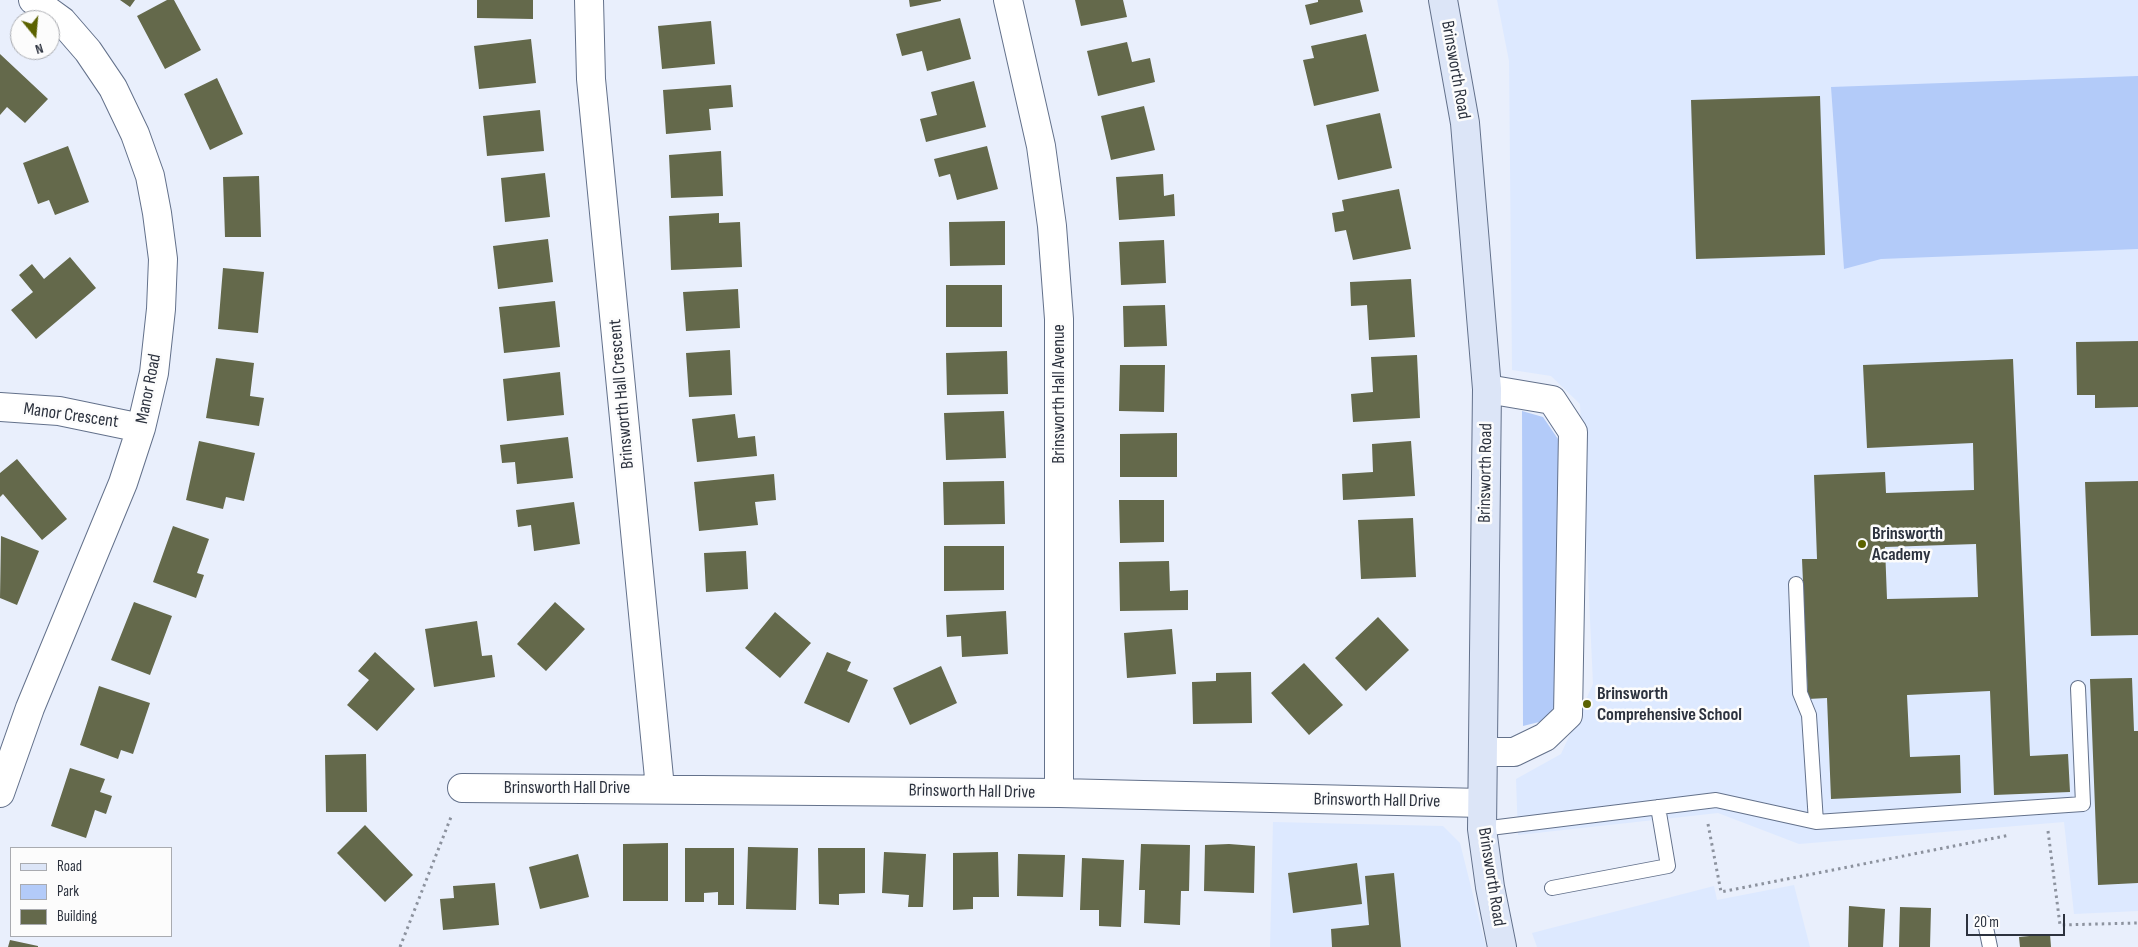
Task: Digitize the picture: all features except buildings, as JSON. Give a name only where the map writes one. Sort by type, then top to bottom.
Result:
[{"type":"main road","name":"Brinsworth Road","points":[[1443,0],[1465,123],[1487,389],[1482,816],[1490,887],[1502,947]]},
{"type":"street","name":"Manor Road","points":[[0,792],[30,708],[123,483],[141,428],[154,373],[162,292],[163,259],[150,176],[135,134],[108,80],[88,51],[62,21],[33,0]]},
{"type":"street","name":"Brinsworth Hall Crescent","points":[[589,0],[591,79],[660,788]]},
{"type":"street","name":"Brinsworth Hall Avenue","points":[[1008,0],[1041,146],[1052,226],[1059,319],[1059,793]]},
{"type":"street","points":[[1483,752],[1514,752],[1545,738],[1568,715],[1573,432],[1552,400],[1487,389]]},
{"type":"street","name":"Manor Crescent","points":[[0,407],[59,411],[141,428]]},
{"type":"street","name":"Brinsworth Hall Drive","points":[[462,788],[660,788],[1059,793],[1482,816]]},
{"type":"lane","points":[[1796,584],[1800,694],[1809,715],[1816,822]]},
{"type":"lane","points":[[1482,816],[1658,807],[1716,800],[1816,822],[2084,804],[2078,688]]},
{"type":"lane","points":[[1552,888],[1668,866],[1658,807]]},
{"type":"lane","points":[[1985,923],[1990,947]]},
{"type":"path","points":[[400,947],[462,788]]},
{"type":"path","points":[[1661,825],[1706,818],[1721,892],[2019,834]]},
{"type":"path","points":[[2038,830],[2048,828],[2060,925],[2138,923]]},
{"type":"shaded area","name":"Brinsworth Academy","points":[[1497,0],[2138,0],[2138,911],[2074,914],[2064,822],[1799,844],[1718,813],[1518,835],[1516,779],[1561,754],[1593,684],[1580,404],[1551,376],[1512,370],[1509,61]]},
{"type":"shaded area","points":[[1273,822],[1443,826],[1460,843],[1486,947],[1270,947]]},
{"type":"shaded area","points":[[1794,885],[1810,947],[1537,947],[1532,933],[1714,886],[1717,900]]},
{"type":"green space","points":[[2138,76],[2138,249],[1881,259],[1844,269],[1831,87]]},
{"type":"green space","points":[[1522,411],[1543,417],[1558,439],[1559,697],[1547,720],[1523,726]]},
{"type":"place","name":"Brinsworth Academy","points":[[1862,544]]},
{"type":"place","name":"Brinsworth Comprehensive School","points":[[1587,704]]}]
